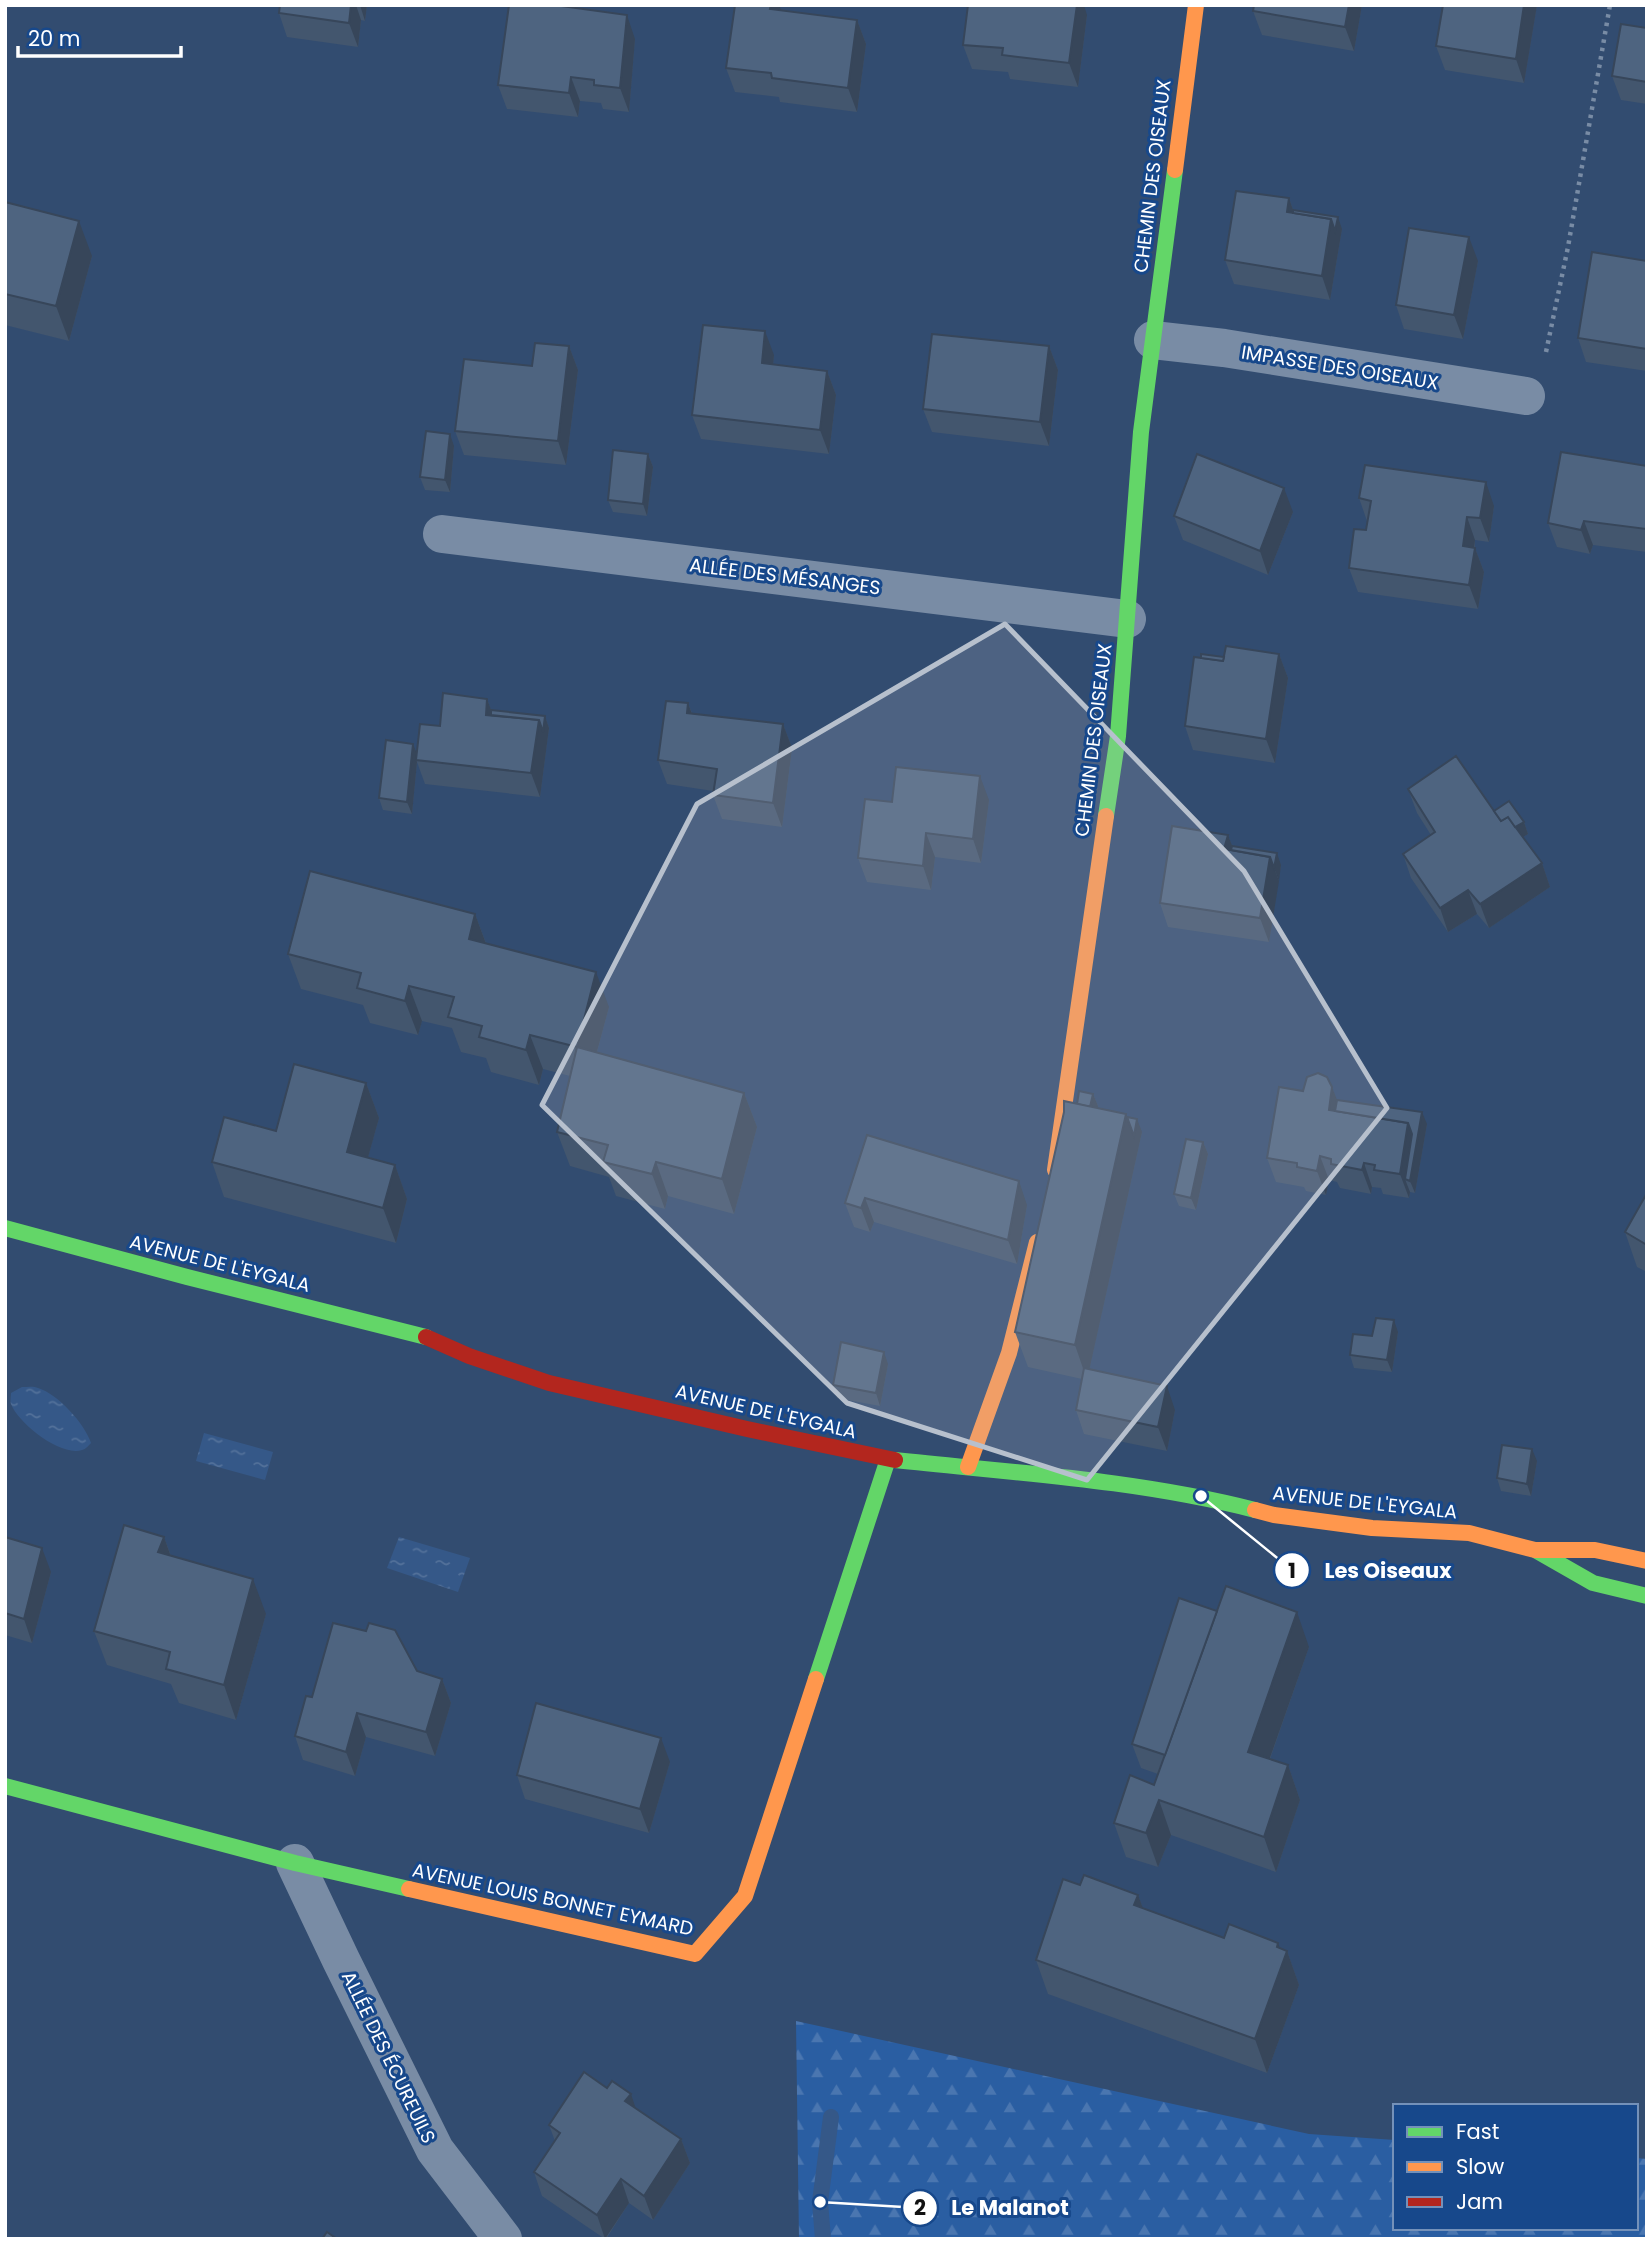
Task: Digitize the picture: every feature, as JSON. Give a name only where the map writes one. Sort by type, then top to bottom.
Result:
[{"type":"street","name":"CHEMIN DES OISEAUX","points":[[1051,1188],[1118,736],[1141,432],[1196,5]]},
{"type":"street","name":"IMPASSE DES OISEAUX","points":[[1153,340],[1224,348],[1526,397]]},
{"type":"street","name":"ALLÉE DES MÉSANGES","points":[[442,534],[1127,619]]},
{"type":"street","points":[[968,1468],[1009,1353],[1041,1226]]},
{"type":"street","name":"AVENUE DE L'EYGALA","points":[[5,1228],[423,1336],[469,1356],[549,1383],[888,1460],[1152,1488],[1201,1496],[1273,1515],[1372,1528],[1469,1533],[1535,1550],[1595,1550],[1647,1561]]},
{"type":"street","name":"AVENUE LOUIS BONNET EYMARD","points":[[5,1786],[295,1863],[695,1955],[745,1896],[888,1460]]},
{"type":"street","name":"AVENUE DE L'EYGALA","points":[[1535,1550],[1593,1583],[1647,1596]]},
{"type":"street","name":"ALLÉE DES ÉCUREUILS","points":[[295,1863],[435,2150],[503,2239]]},
{"type":"path","points":[[1526,397],[1542,372],[1568,247],[1610,5]]},
{"type":"highlighted area","points":[[1005,624],[1244,871],[1387,1108],[1087,1480],[847,1403],[542,1105],[697,804]]},
{"type":"green space","points":[[796,2021],[1309,2134],[1393,2140],[1393,2230],[1638,2230],[1638,2158],[1647,2159],[1647,2239],[799,2239]]},
{"type":"water","points":[[22,1387],[36,1387],[54,1396],[77,1419],[91,1443],[82,1450],[73,1451],[52,1444],[31,1429],[15,1412],[11,1403],[11,1393]]},
{"type":"water","points":[[204,1433],[273,1452],[265,1480],[196,1461]]},
{"type":"water","points":[[399,1537],[470,1558],[458,1592],[387,1568]]},
{"type":"building","points":[[280,5],[351,5],[349,23],[279,13]]},
{"type":"building","points":[[509,5],[554,5],[627,15],[620,88],[594,85],[594,80],[571,77],[569,93],[498,85]]},
{"type":"building","points":[[735,5],[771,5],[770,9],[857,20],[848,88],[772,78],[771,73],[726,68]]},
{"type":"building","points":[[968,5],[1077,5],[1069,63],[1002,55],[1003,48],[963,45]]},
{"type":"building","points":[[1254,5],[1349,5],[1345,27],[1253,11]]},
{"type":"building","points":[[1443,5],[1524,5],[1516,59],[1436,46]]},
{"type":"building","points":[[1621,24],[1647,28],[1647,82],[1612,76]]},
{"type":"building","points":[[1236,191],[1289,198],[1287,212],[1331,219],[1322,276],[1225,260]]},
{"type":"building","points":[[5,202],[79,221],[56,306],[5,294]]},
{"type":"building","points":[[1293,210],[1338,217],[1335,231],[1331,219],[1293,213]]},
{"type":"building","points":[[1409,228],[1469,237],[1454,315],[1396,305]]},
{"type":"building","points":[[1592,252],[1647,261],[1647,349],[1578,338]]},
{"type":"building","points":[[703,325],[765,331],[762,363],[827,371],[820,430],[692,415]]},
{"type":"building","points":[[932,334],[1049,346],[1040,422],[923,409]]},
{"type":"building","points":[[535,343],[569,346],[558,441],[455,431],[464,359],[532,366]]},
{"type":"building","points":[[426,431],[450,434],[445,480],[420,477]]},
{"type":"building","points":[[613,450],[648,454],[643,504],[608,500]]},
{"type":"building","points":[[1561,452],[1647,466],[1646,529],[1584,521],[1581,530],[1548,523]]},
{"type":"building","points":[[1197,454],[1284,488],[1260,551],[1174,516]]},
{"type":"building","points":[[1365,465],[1486,482],[1480,518],[1467,517],[1463,546],[1475,548],[1469,585],[1349,568],[1354,529],[1366,530],[1371,501],[1359,498]]},
{"type":"building","points":[[1226,646],[1279,654],[1266,739],[1185,726],[1194,657],[1223,661]]},
{"type":"building","points":[[1201,654],[1224,657],[1223,661],[1201,658]]},
{"type":"building","points":[[443,693],[487,699],[486,715],[539,720],[531,773],[416,760],[420,724],[440,726]]},
{"type":"building","points":[[666,701],[688,703],[687,713],[783,724],[773,803],[713,795],[717,769],[658,760]]},
{"type":"building","points":[[491,710],[545,716],[543,732],[539,720],[491,715]]},
{"type":"building","points":[[386,740],[413,744],[407,802],[379,798]]},
{"type":"building","points":[[1456,756],[1501,821],[1508,817],[1542,863],[1480,904],[1468,890],[1440,908],[1403,854],[1435,832],[1408,789]]},
{"type":"building","points":[[896,767],[980,776],[973,839],[926,833],[923,866],[858,858],[865,799],[892,802]]},
{"type":"building","points":[[1509,801],[1524,822],[1515,827],[1508,817],[1501,821],[1494,811]]},
{"type":"building","points":[[1172,826],[1228,835],[1224,849],[1270,857],[1260,918],[1160,903]]},
{"type":"building","points":[[1232,846],[1277,853],[1274,868],[1270,857],[1231,850]]},
{"type":"building","points":[[310,871],[475,914],[469,939],[596,972],[577,1047],[530,1035],[526,1050],[479,1037],[482,1026],[448,1017],[454,997],[409,986],[405,1001],[357,988],[361,973],[288,954]]},
{"type":"building","points":[[577,1047],[744,1093],[722,1179],[656,1162],[652,1174],[603,1162],[608,1145],[557,1132]]},
{"type":"building","points":[[294,1064],[366,1083],[347,1152],[395,1165],[383,1208],[212,1162],[224,1117],[276,1131]]},
{"type":"building","points":[[1318,1073],[1327,1077],[1332,1087],[1329,1110],[1408,1123],[1400,1174],[1374,1170],[1375,1165],[1364,1163],[1362,1170],[1331,1164],[1331,1159],[1320,1156],[1317,1171],[1297,1167],[1297,1163],[1267,1158],[1279,1087],[1303,1091],[1307,1077]]},
{"type":"building","points":[[1079,1091],[1093,1094],[1090,1107],[1077,1104]]},
{"type":"building","points":[[1337,1100],[1422,1112],[1410,1181],[1405,1179],[1412,1134],[1408,1123],[1335,1111]]},
{"type":"building","points":[[1064,1101],[1126,1114],[1075,1345],[1015,1332],[1064,1112]]},
{"type":"building","points":[[1127,1117],[1137,1119],[1134,1136]]},
{"type":"building","points":[[867,1135],[1019,1181],[1008,1240],[865,1198],[861,1208],[845,1203]]},
{"type":"building","points":[[1186,1139],[1203,1142],[1191,1198],[1174,1194]]},
{"type":"building","points":[[1647,1193],[1647,1245],[1625,1232]]},
{"type":"building","points":[[1376,1318],[1394,1320],[1387,1360],[1350,1355],[1353,1334],[1372,1336]]},
{"type":"building","points":[[841,1342],[884,1352],[876,1393],[833,1385]]},
{"type":"building","points":[[1084,1368],[1167,1386],[1158,1427],[1076,1410]]},
{"type":"building","points":[[1502,1445],[1532,1449],[1527,1484],[1497,1478]]},
{"type":"building","points":[[124,1525],[164,1537],[158,1552],[253,1579],[224,1685],[166,1669],[170,1652],[94,1631]]},
{"type":"building","points":[[5,1537],[42,1548],[24,1619],[5,1613]]},
{"type":"building","points":[[1226,1586],[1297,1612],[1248,1752],[1288,1765],[1264,1837],[1159,1800],[1146,1833],[1114,1823],[1130,1775],[1154,1785]]},
{"type":"building","points":[[1179,1598],[1217,1611],[1165,1755],[1132,1744]]},
{"type":"building","points":[[333,1623],[366,1631],[369,1623],[395,1630],[417,1671],[442,1679],[426,1732],[357,1713],[346,1752],[295,1736],[306,1696],[312,1697]]},
{"type":"building","points":[[536,1703],[661,1738],[640,1809],[517,1775]]},
{"type":"building","points":[[1084,1875],[1138,1895],[1134,1905],[1224,1938],[1229,1924],[1278,1943],[1277,1947],[1287,1951],[1255,2039],[1036,1960],[1063,1879],[1080,1885]]},
{"type":"building","points":[[584,2072],[607,2088],[612,2081],[631,2094],[625,2101],[681,2139],[644,2196],[621,2179],[597,2215],[534,2172],[560,2133],[549,2125]]},
{"type":"building","points":[[327,2232],[337,2239],[322,2239]]},
{"type":"waterway","points":[[823,2239],[820,2202],[831,2117]]},
{"type":"traffic: fast","points":[[1106,816],[1118,736],[1141,432],[1175,170]]},
{"type":"traffic: fast","points":[[5,1228],[426,1337]]},
{"type":"traffic: fast","points":[[816,1679],[888,1459]]},
{"type":"traffic: fast","points":[[895,1460],[1121,1484],[1255,1510]]},
{"type":"traffic: fast","points":[[1537,1551],[1593,1583],[1647,1596]]},
{"type":"traffic: fast","points":[[5,1786],[295,1863],[409,1889]]},
{"type":"traffic: slow","points":[[1175,170],[1196,5]]},
{"type":"traffic: slow","points":[[1055,1170],[1106,816]]},
{"type":"traffic: slow","points":[[968,1467],[1009,1353],[1037,1242]]},
{"type":"traffic: slow","points":[[1255,1510],[1372,1528],[1469,1533],[1535,1550],[1595,1550],[1647,1561]]},
{"type":"traffic: slow","points":[[409,1889],[695,1954],[745,1896],[816,1679]]},
{"type":"traffic: jam","points":[[426,1337],[469,1356],[549,1383],[895,1460]]},
{"type":"place","name":"Les Oiseaux","points":[[1201,1496]]},
{"type":"place","name":"Le Malanot","points":[[820,2202]]}]
